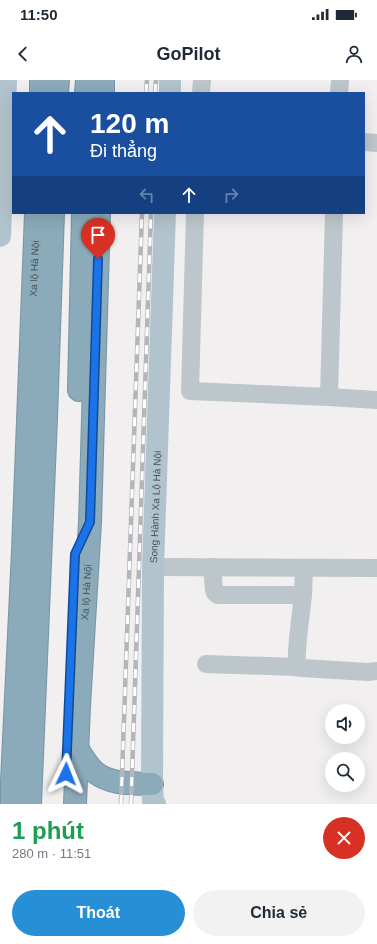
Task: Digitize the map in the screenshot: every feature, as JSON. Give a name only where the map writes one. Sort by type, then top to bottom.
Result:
[{"type":"highway","points":[[41,80],[41,92]]},
{"type":"highway","points":[[57,92],[58,80]]},
{"type":"highway","points":[[86,92],[87,80]]},
{"type":"highway","points":[[103,80],[103,92]]},
{"type":"highway","name":"Xa lộ Hà Nội","points":[[12,804],[36,214]]},
{"type":"highway","name":"Xa lộ Hà Nội","points":[[30,804],[53,214]]},
{"type":"highway","name":"Xa lộ Hà Nội","points":[[65,804],[75,554],[83,214]]},
{"type":"highway","name":"Xa lộ Hà Nội","points":[[75,804],[76,748],[90,522],[100,214]]},
{"type":"highway","points":[[75,554],[90,522]]},
{"type":"highway","points":[[69,686],[79,706]]},
{"type":"highway","points":[[76,748],[86,763],[96,773],[110,780],[125,783],[152,798]]},
{"type":"main road","points":[[0,236],[6,80]]},
{"type":"main road","points":[[170,80],[170,92]]},
{"type":"main road","name":"Song Hành Xa Lộ Hà Nội","points":[[152,798],[153,567],[165,214]]},
{"type":"street","points":[[201,92],[202,80]]},
{"type":"street","points":[[339,92],[340,80]]},
{"type":"street","points":[[365,142],[377,143]]},
{"type":"street","points":[[195,214],[190,391],[377,400]]},
{"type":"street","points":[[329,397],[334,214]]},
{"type":"street","points":[[153,567],[377,568]]},
{"type":"street","points":[[212,567],[214,590],[215,593],[218,594],[303,595]]},
{"type":"street","points":[[296,667],[304,568]]},
{"type":"street","points":[[206,664],[296,667],[368,672],[377,671]]},
{"type":"railway","points":[[146,92],[147,80]]},
{"type":"railway","points":[[155,92],[156,80]]},
{"type":"railway","points":[[121,804],[142,214]]},
{"type":"railway","points":[[131,804],[151,214]]},
{"type":"route","points":[[66,774],[75,554],[90,522],[98,259]]}]
